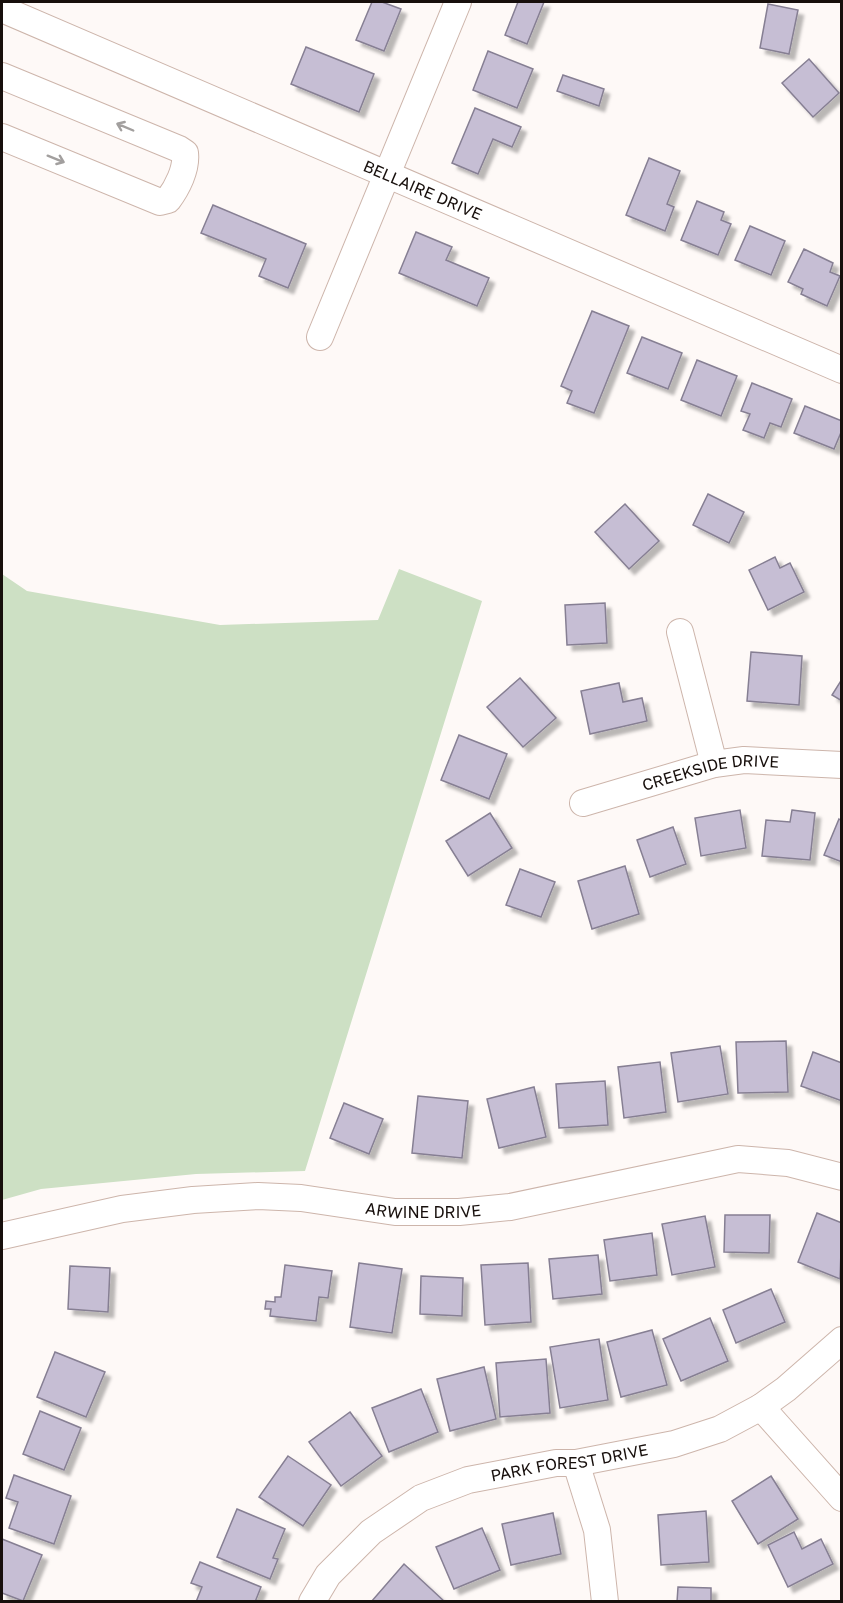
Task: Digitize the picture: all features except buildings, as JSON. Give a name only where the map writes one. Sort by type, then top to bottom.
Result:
[{"type":"street","points":[[320,337],[458,2]]},
{"type":"street","name":"BELLAIRE DRIVE","points":[[2,9],[842,370]]},
{"type":"street","points":[[2,76],[179,149],[185,153],[186,161],[176,190],[168,200],[160,202],[2,137]]},
{"type":"street","points":[[680,632],[714,764]]},
{"type":"street","name":"CREEKSIDE DRIVE","points":[[583,803],[714,764],[744,760],[842,765]]},
{"type":"street","name":"ARWINE DRIVE","points":[[2,1236],[122,1209],[193,1200],[258,1196],[301,1198],[395,1212],[459,1212],[510,1207],[738,1160],[788,1163],[842,1177]]},
{"type":"street","name":"PARK FOREST DRIVE","points":[[312,1602],[328,1575],[371,1532],[421,1498],[468,1480],[556,1463],[576,1463],[674,1444],[720,1429],[761,1407],[786,1389],[842,1340]]},
{"type":"street","points":[[761,1407],[842,1498]]},
{"type":"street","points":[[576,1463],[597,1530],[605,1602]]},
{"type":"green space","points":[[399,569],[482,601],[305,1171],[196,1174],[41,1189],[2,1200],[2,574],[27,591],[220,625],[378,620]]}]
